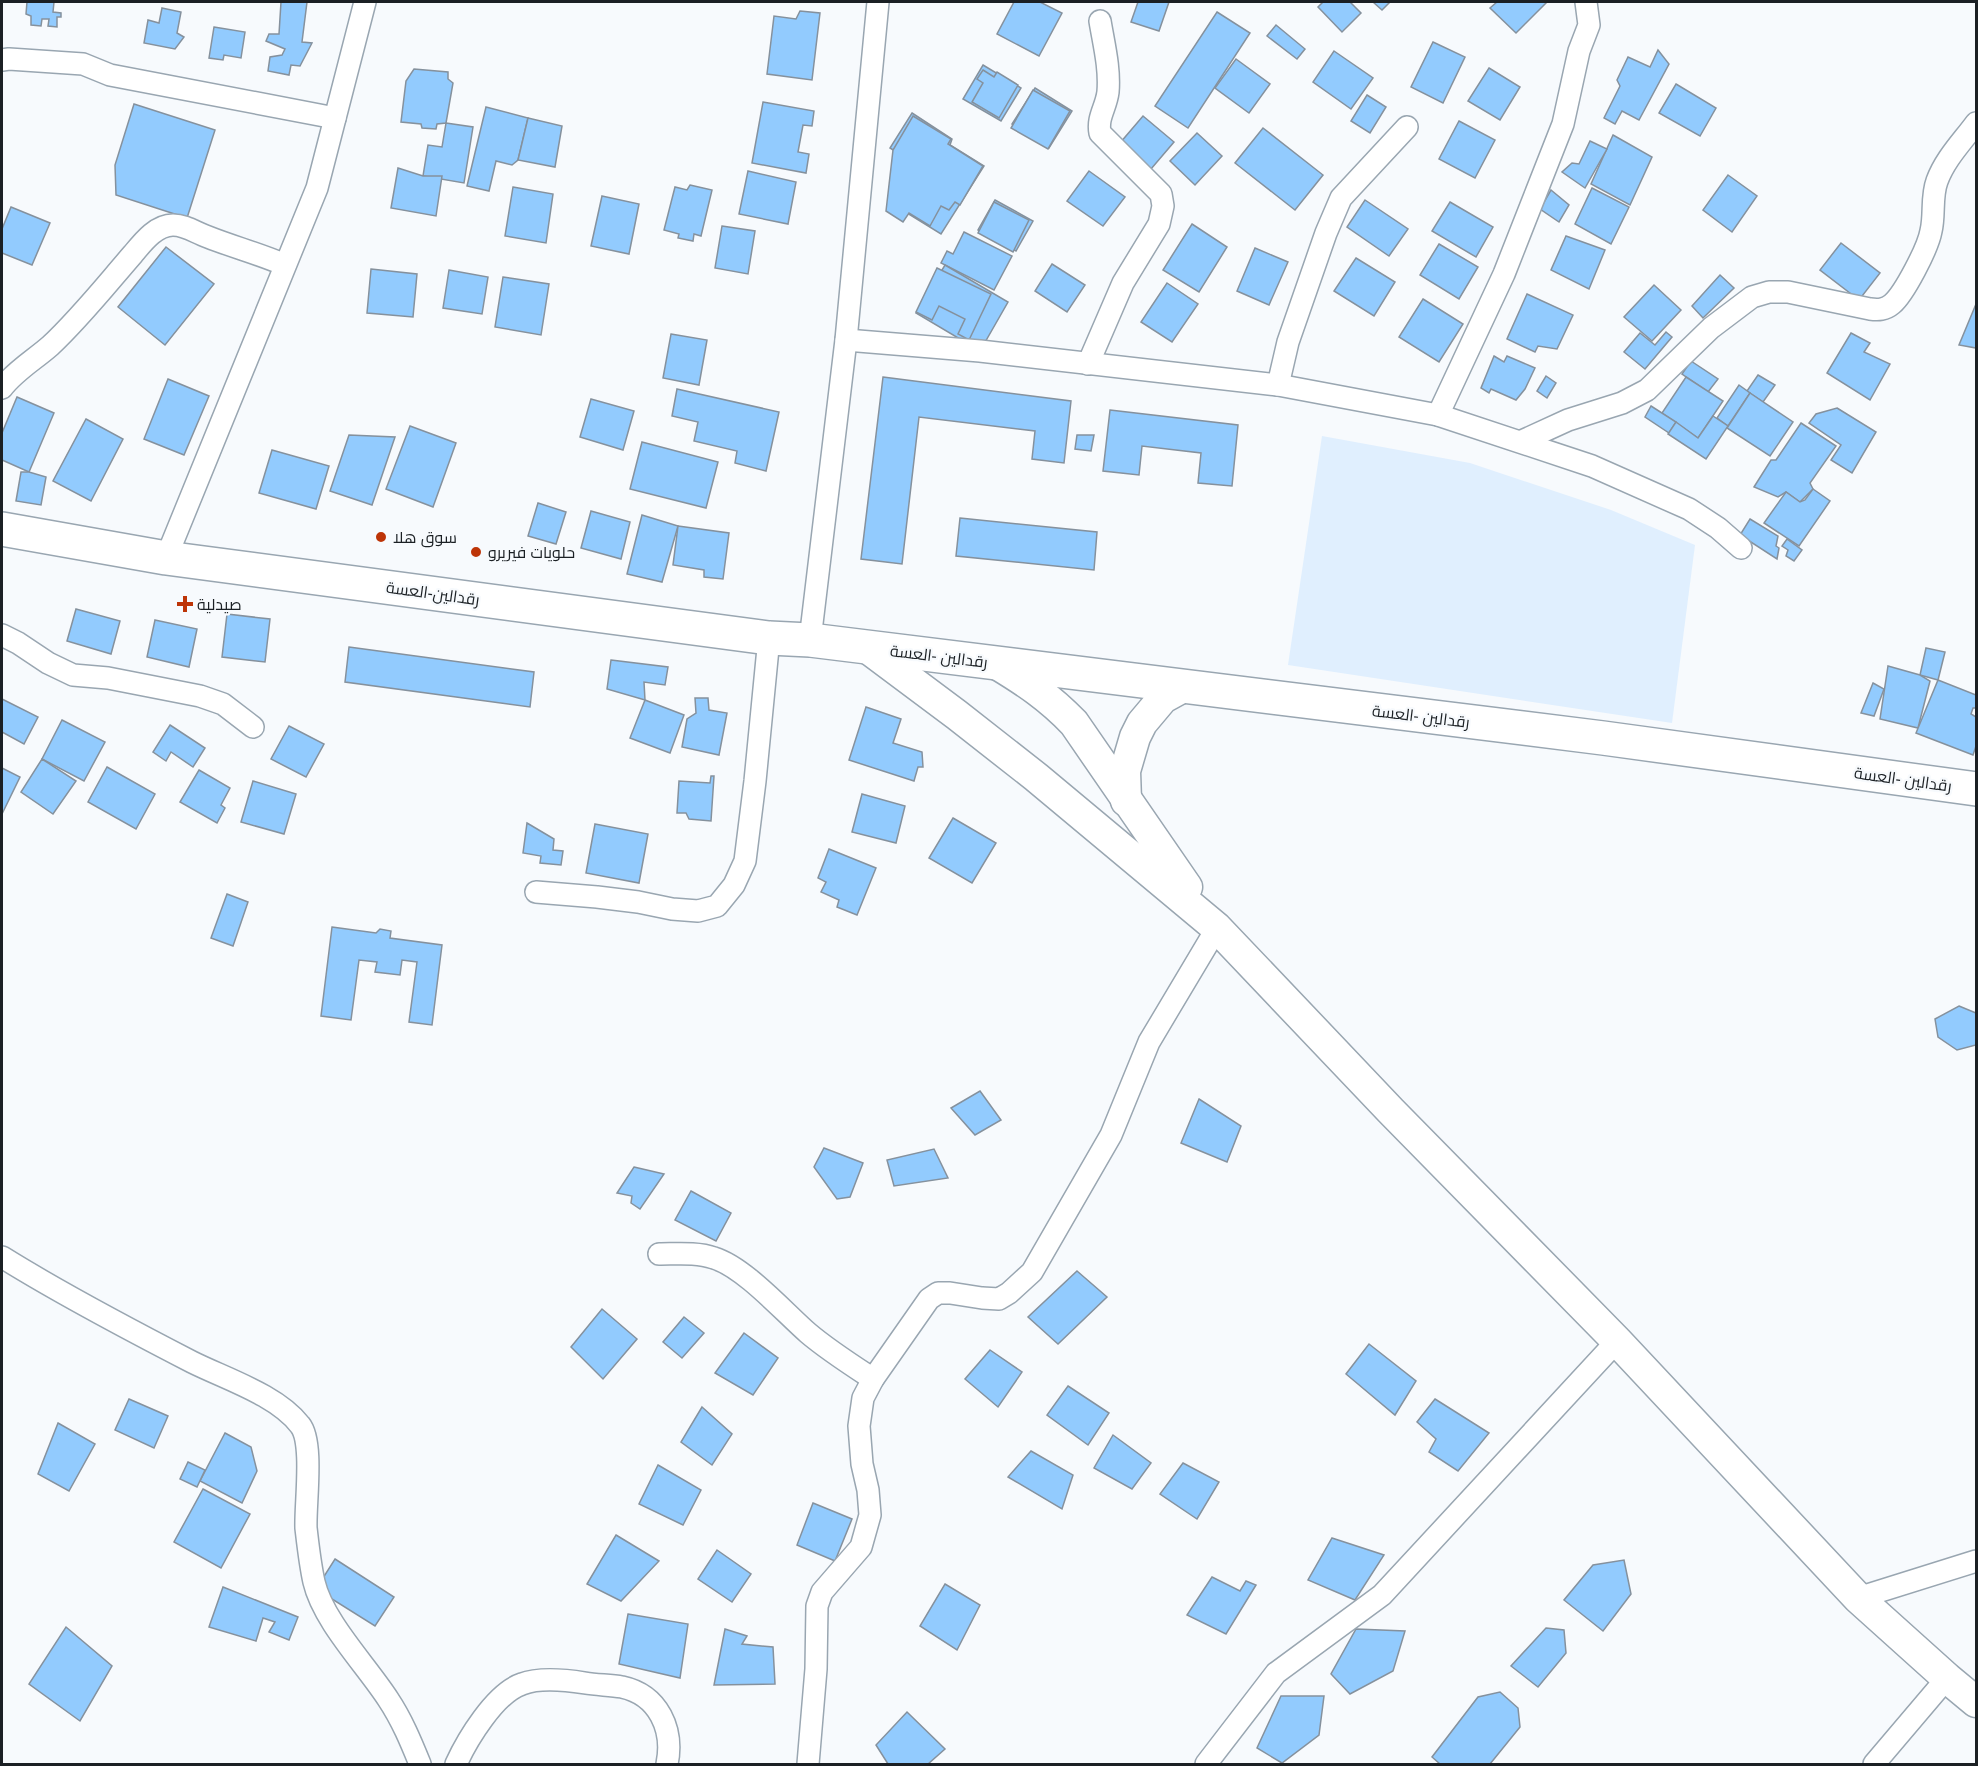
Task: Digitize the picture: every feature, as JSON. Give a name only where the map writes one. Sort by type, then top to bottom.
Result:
[{"type":"main road","name":"رقدالين-العسة","points":[[2,529],[166,558],[769,638],[866,647]]},
{"type":"main road","name":"رقدالين -العسة","points":[[866,647],[1603,738],[1977,789]]},
{"type":"street","points":[[166,558],[317,188],[365,2]]},
{"type":"street","points":[[810,640],[846,340],[878,2]]},
{"type":"street","points":[[1438,415],[1504,274],[1563,124],[1579,51],[1589,25],[1586,2]]},
{"type":"street","points":[[1088,364],[1123,283],[1159,224],[1163,206],[1161,194],[1100,133],[1098,123],[1108,95],[1108,73],[1100,21]]},
{"type":"street","points":[[2,60],[39,60],[83,64],[110,75],[335,118]]},
{"type":"street","points":[[1522,441],[1568,420],[1622,403],[1647,390],[1710,328],[1752,297],[1769,292],[1788,292],[1870,309],[1881,310],[1892,304],[1901,294],[1925,250],[1932,226],[1936,183],[1943,167],[1977,123]]},
{"type":"street","points":[[1278,385],[1288,342],[1326,233],[1341,198],[1407,127]]},
{"type":"street","points":[[2,388],[10,378],[50,346],[148,238],[165,226],[174,225],[192,230],[285,265]]},
{"type":"street","points":[[846,340],[980,351],[1278,385],[1438,415],[1592,466],[1689,509],[1718,528],[1741,548]]},
{"type":"street","points":[[2,635],[48,663],[73,675],[108,678],[200,696],[223,704],[254,727]]},
{"type":"street","points":[[536,892],[607,898],[690,911],[717,906],[734,885],[745,861],[769,638]]},
{"type":"street","points":[[866,647],[1036,777],[1217,928],[1400,1120],[1617,1341],[1858,1598],[1977,1702]]},
{"type":"street","points":[[995,663],[1035,688],[1058,706],[1074,723],[1126,801],[1217,928]]},
{"type":"street","points":[[1126,801],[1125,771],[1130,748],[1142,723],[1163,698],[1183,687]]},
{"type":"street","points":[[808,1764],[816,1669],[818,1606],[822,1592],[861,1547],[870,1515],[859,1426],[863,1398],[873,1379],[929,1299],[938,1293],[950,1293],[999,1299],[1032,1272],[1111,1135],[1149,1042],[1217,928]]},
{"type":"street","points":[[659,1254],[714,1257],[731,1265],[809,1334],[837,1356],[873,1379]]},
{"type":"street","points":[[2,1257],[47,1285],[158,1344],[275,1401],[302,1426],[307,1441],[306,1527],[313,1580],[319,1599],[329,1617],[394,1708],[405,1726],[420,1764]]},
{"type":"street","points":[[1206,1764],[1276,1673],[1382,1595],[1617,1341]]},
{"type":"street","points":[[1858,1598],[1977,1561]]},
{"type":"street","points":[[1874,1764],[1947,1678]]},
{"type":"street","points":[[456,1764],[473,1731],[502,1697],[521,1684],[542,1680],[623,1687],[643,1696],[660,1712],[667,1728],[670,1741],[667,1764]]},
{"type":"shaded area","points":[[1322,436],[1470,463],[1611,510],[1695,545],[1672,723],[1288,665]]},
{"type":"building","points":[[27,2],[54,2],[53,12],[61,13],[61,17],[57,17],[57,27],[48,26],[49,19],[42,19],[41,26],[31,25],[31,16],[26,14]]},
{"type":"building","points":[[281,2],[307,2],[302,42],[312,43],[300,66],[291,65],[289,75],[268,71],[270,57],[282,55],[285,49],[266,41],[269,34],[279,34]]},
{"type":"building","points":[[1014,2],[1040,2],[1062,13],[1039,56],[997,34]]},
{"type":"building","points":[[1138,2],[1169,2],[1159,31],[1131,22]]},
{"type":"building","points":[[1323,2],[1350,2],[1361,13],[1342,32],[1318,7]]},
{"type":"building","points":[[1373,2],[1390,2],[1382,10]]},
{"type":"building","points":[[1497,2],[1547,2],[1516,33],[1490,8]]},
{"type":"building","points":[[162,8],[181,12],[177,33],[184,37],[175,49],[144,43],[148,20],[159,23]]},
{"type":"building","points":[[800,11],[820,13],[812,80],[767,74],[774,16],[796,19]]},
{"type":"building","points":[[1217,12],[1250,33],[1188,128],[1155,106]]},
{"type":"building","points":[[1276,25],[1305,49],[1297,59],[1267,36]]},
{"type":"building","points":[[214,27],[245,32],[241,58],[224,55],[223,60],[209,58]]},
{"type":"building","points":[[1433,42],[1465,57],[1443,103],[1411,87]]},
{"type":"building","points":[[1658,50],[1669,64],[1639,120],[1622,111],[1615,124],[1604,118],[1620,86],[1617,80],[1628,57],[1650,67]]},
{"type":"building","points":[[1334,51],[1373,78],[1351,109],[1313,82]]},
{"type":"building","points":[[1236,59],[1270,84],[1249,113],[1215,88]]},
{"type":"building","points":[[983,65],[1021,88],[1001,121],[963,99]]},
{"type":"building","points":[[1489,68],[1520,87],[1500,120],[1468,101]]},
{"type":"building","points":[[414,69],[448,72],[448,79],[453,83],[446,123],[437,124],[436,129],[422,128],[421,124],[401,122],[406,81]]},
{"type":"building","points":[[983,70],[994,77],[997,72],[1018,85],[999,118],[972,102],[983,83],[977,79]]},
{"type":"building","points":[[1676,84],[1716,108],[1700,136],[1659,113]]},
{"type":"building","points":[[1035,88],[1072,111],[1049,148],[1012,124]]},
{"type":"building","points":[[1033,90],[1070,111],[1048,149],[1011,128]]},
{"type":"building","points":[[1367,95],[1386,107],[1370,133],[1351,121]]},
{"type":"building","points":[[763,102],[814,111],[812,126],[803,125],[798,152],[809,154],[806,173],[752,163]]},
{"type":"building","points":[[134,104],[215,130],[187,218],[116,195],[115,165]]},
{"type":"building","points":[[486,107],[528,118],[518,160],[512,165],[496,161],[489,191],[467,186]]},
{"type":"building","points":[[912,113],[952,139],[950,145],[984,166],[941,234],[907,213],[943,155],[938,151],[936,159],[929,155],[921,168],[890,148]]},
{"type":"building","points":[[913,116],[951,139],[948,144],[983,166],[960,205],[955,202],[949,210],[941,206],[930,226],[909,213],[903,222],[886,211],[893,150]]},
{"type":"building","points":[[1143,116],[1174,142],[1151,169],[1120,143]]},
{"type":"building","points":[[528,118],[562,126],[555,167],[518,160]]},
{"type":"building","points":[[1459,121],[1495,140],[1475,178],[1439,159]]},
{"type":"building","points":[[446,123],[473,127],[464,183],[423,176],[428,145],[442,147]]},
{"type":"building","points":[[1263,128],[1323,175],[1295,210],[1235,163]]},
{"type":"building","points":[[1197,133],[1222,156],[1195,185],[1170,161]]},
{"type":"building","points":[[1613,135],[1652,157],[1630,205],[1591,184]]},
{"type":"building","points":[[1590,141],[1607,149],[1585,188],[1562,172],[1572,163],[1579,164]]},
{"type":"building","points":[[398,168],[423,176],[442,176],[436,216],[391,208]]},
{"type":"building","points":[[748,171],[796,182],[788,224],[739,214]]},
{"type":"building","points":[[1089,171],[1125,197],[1103,226],[1067,201]]},
{"type":"building","points":[[1728,175],[1757,196],[1732,232],[1703,210]]},
{"type":"building","points":[[690,185],[712,190],[701,236],[694,234],[693,241],[678,238],[679,234],[664,230],[675,187],[687,190]]},
{"type":"building","points":[[513,187],[553,194],[546,243],[505,236]]},
{"type":"building","points":[[1592,188],[1629,207],[1611,244],[1575,224]]},
{"type":"building","points":[[1551,190],[1569,205],[1559,222],[1540,209]]},
{"type":"building","points":[[602,196],[639,204],[629,254],[591,246]]},
{"type":"building","points":[[995,200],[1033,221],[1016,251],[978,230]]},
{"type":"building","points":[[1365,200],[1408,229],[1389,256],[1347,227]]},
{"type":"building","points":[[994,202],[1029,220],[1013,252],[978,233]]},
{"type":"building","points":[[1450,202],[1493,227],[1476,257],[1432,231]]},
{"type":"building","points":[[11,207],[50,223],[32,265],[2,253],[2,229]]},
{"type":"building","points":[[1192,224],[1227,247],[1199,292],[1163,270]]},
{"type":"building","points":[[722,226],[755,231],[748,274],[715,268]]},
{"type":"building","points":[[964,232],[1012,256],[994,290],[941,263],[947,251],[953,254]]},
{"type":"building","points":[[1566,236],[1605,250],[1589,289],[1551,270]]},
{"type":"building","points":[[1841,243],[1880,273],[1859,300],[1820,270]]},
{"type":"building","points":[[1439,244],[1478,267],[1459,299],[1420,275]]},
{"type":"building","points":[[166,247],[214,284],[165,345],[118,307]]},
{"type":"building","points":[[1255,248],[1288,262],[1269,305],[1237,291]]},
{"type":"building","points":[[1356,258],[1395,282],[1374,316],[1334,291]]},
{"type":"building","points":[[1052,264],[1085,285],[1067,312],[1035,291]]},
{"type":"building","points":[[945,265],[1008,302],[980,351],[916,313]]},
{"type":"building","points":[[937,268],[991,294],[969,340],[958,334],[965,319],[939,306],[932,320],[916,312]]},
{"type":"building","points":[[371,269],[417,274],[413,317],[367,313]]},
{"type":"building","points":[[449,270],[488,277],[482,314],[443,308]]},
{"type":"building","points":[[1720,275],[1734,288],[1703,318],[1692,306]]},
{"type":"building","points":[[503,277],[549,284],[541,335],[495,327]]},
{"type":"building","points":[[1167,283],[1198,304],[1172,342],[1141,322]]},
{"type":"building","points":[[1654,285],[1681,310],[1652,341],[1624,317]]},
{"type":"building","points":[[1527,294],[1573,315],[1557,349],[1538,346],[1535,352],[1507,339]]},
{"type":"building","points":[[1423,299],[1463,324],[1439,362],[1399,337]]},
{"type":"building","points":[[1976,304],[1976,348],[1959,345]]},
{"type":"building","points":[[1666,332],[1672,337],[1645,369],[1624,352],[1640,333],[1655,345]]},
{"type":"building","points":[[1851,333],[1870,343],[1864,352],[1890,364],[1870,400],[1827,373]]},
{"type":"building","points":[[671,334],[707,340],[699,385],[663,378]]},
{"type":"building","points":[[1494,356],[1504,362],[1507,356],[1535,368],[1525,389],[1516,400],[1491,389],[1489,393],[1481,388]]},
{"type":"building","points":[[1691,361],[1718,379],[1708,392],[1682,374]]},
{"type":"building","points":[[1758,375],[1775,385],[1763,402],[1747,391]]},
{"type":"building","points":[[1546,376],[1556,383],[1547,398],[1537,391]]},
{"type":"building","points":[[883,377],[1071,401],[1064,463],[1032,459],[1035,431],[919,417],[902,564],[861,559]]},
{"type":"building","points":[[1686,377],[1723,401],[1698,438],[1662,413]]},
{"type":"building","points":[[168,379],[209,396],[184,455],[144,439]]},
{"type":"building","points":[[1739,385],[1750,393],[1728,426],[1717,418]]},
{"type":"building","points":[[677,389],[779,412],[766,471],[735,463],[737,451],[694,441],[698,422],[672,416]]},
{"type":"building","points":[[1750,393],[1793,422],[1770,456],[1727,428]]},
{"type":"building","points":[[17,397],[54,413],[29,472],[2,460],[2,433]]},
{"type":"building","points":[[591,399],[634,411],[623,450],[580,437]]},
{"type":"building","points":[[1651,406],[1676,422],[1669,433],[1645,417]]},
{"type":"building","points":[[1837,408],[1876,432],[1852,473],[1831,460],[1841,445],[1809,423],[1816,414]]},
{"type":"building","points":[[1110,410],[1238,425],[1232,486],[1198,483],[1201,453],[1142,446],[1139,475],[1103,471]]},
{"type":"building","points":[[1713,416],[1728,426],[1706,459],[1668,434],[1676,422],[1698,438]]},
{"type":"building","points":[[86,419],[123,439],[91,501],[53,481]]},
{"type":"building","points":[[1801,423],[1836,446],[1810,483],[1813,489],[1800,502],[1786,492],[1778,497],[1754,487],[1771,460],[1776,460]]},
{"type":"building","points":[[410,426],[456,443],[433,507],[386,489]]},
{"type":"building","points":[[349,435],[395,437],[372,505],[330,491]]},
{"type":"building","points":[[1077,435],[1094,435],[1091,451],[1075,449]]},
{"type":"building","points":[[642,442],[718,462],[706,508],[630,489]]},
{"type":"building","points":[[272,450],[329,466],[316,509],[259,493]]},
{"type":"building","points":[[21,472],[46,477],[41,505],[16,501]]},
{"type":"building","points":[[1813,489],[1830,501],[1799,546],[1764,523],[1786,492],[1800,502],[1805,500]]},
{"type":"building","points":[[538,503],[566,512],[556,544],[528,536]]},
{"type":"building","points":[[591,511],[630,522],[621,559],[581,548]]},
{"type":"building","points":[[642,515],[678,526],[662,582],[627,574]]},
{"type":"building","points":[[960,518],[1097,532],[1094,570],[956,556]]},
{"type":"building","points":[[1750,519],[1778,536],[1777,559],[1740,535]]},
{"type":"building","points":[[678,526],[729,533],[723,579],[704,577],[704,570],[673,565]]},
{"type":"building","points":[[1787,539],[1802,550],[1794,561],[1786,556],[1788,550],[1782,546]]},
{"type":"building","points":[[76,609],[120,621],[111,654],[67,641]]},
{"type":"building","points":[[227,614],[270,619],[265,662],[222,657]]},
{"type":"building","points":[[155,620],[197,629],[189,667],[147,657]]},
{"type":"building","points":[[349,647],[534,672],[530,707],[345,682]]},
{"type":"building","points":[[1926,648],[1945,652],[1938,680],[1920,675]]},
{"type":"building","points":[[611,660],[668,667],[665,685],[644,682],[645,700],[607,689]]},
{"type":"building","points":[[1888,666],[1920,675],[1930,681],[1918,728],[1880,719]]},
{"type":"building","points":[[1938,680],[1976,695],[1976,708],[1973,708],[1971,714],[1976,717],[1976,746],[1973,755],[1916,733]]},
{"type":"building","points":[[1873,683],[1884,689],[1874,716],[1861,713]]},
{"type":"building","points":[[695,698],[708,698],[709,710],[727,713],[719,755],[682,747],[687,719],[696,713]]},
{"type":"building","points":[[2,699],[38,717],[24,744],[2,732]]},
{"type":"building","points":[[645,700],[684,715],[670,753],[630,738]]},
{"type":"building","points":[[866,707],[901,719],[893,743],[922,752],[923,767],[918,767],[914,781],[849,760]]},
{"type":"building","points":[[62,720],[105,742],[84,781],[42,759]]},
{"type":"building","points":[[170,725],[205,748],[193,767],[171,752],[166,761],[153,752]]},
{"type":"building","points":[[289,726],[324,744],[306,777],[271,759]]},
{"type":"building","points":[[42,759],[76,781],[53,814],[21,792]]},
{"type":"building","points":[[107,767],[155,794],[136,829],[88,802]]},
{"type":"building","points":[[2,768],[20,777],[2,814]]},
{"type":"building","points":[[199,770],[230,788],[221,805],[225,808],[217,823],[180,802]]},
{"type":"building","points":[[711,776],[714,776],[711,821],[689,819],[686,813],[677,813],[679,781],[710,783]]},
{"type":"building","points":[[253,781],[296,794],[284,834],[241,822]]},
{"type":"building","points":[[862,794],[905,806],[896,843],[852,832]]},
{"type":"building","points":[[953,818],[996,843],[972,883],[929,858]]},
{"type":"building","points":[[527,823],[554,839],[553,850],[563,851],[561,865],[540,863],[541,856],[523,853]]},
{"type":"building","points":[[595,824],[648,834],[639,883],[586,873]]},
{"type":"building","points":[[829,849],[876,868],[857,915],[837,907],[839,900],[821,892],[826,882],[818,878]]},
{"type":"building","points":[[227,894],[248,902],[233,946],[211,938]]},
{"type":"building","points":[[332,927],[376,933],[380,929],[391,931],[390,938],[442,945],[432,1025],[409,1022],[417,962],[402,960],[400,975],[375,972],[377,962],[359,960],[351,1020],[321,1016]]},
{"type":"building","points":[[1959,1006],[1976,1013],[1976,1045],[1957,1050],[1938,1037],[1935,1019]]},
{"type":"building","points":[[980,1091],[1001,1120],[975,1135],[951,1108]]},
{"type":"building","points":[[1199,1099],[1241,1126],[1227,1162],[1181,1143]]},
{"type":"building","points":[[824,1148],[863,1163],[850,1197],[837,1199],[814,1167]]},
{"type":"building","points":[[934,1149],[948,1178],[894,1186],[887,1160]]},
{"type":"building","points":[[634,1167],[664,1174],[640,1209],[631,1203],[632,1196],[617,1193]]},
{"type":"building","points":[[691,1191],[731,1213],[716,1241],[675,1220]]},
{"type":"building","points":[[1077,1271],[1107,1297],[1058,1344],[1028,1317]]},
{"type":"building","points":[[602,1309],[637,1339],[603,1379],[571,1347]]},
{"type":"building","points":[[684,1317],[704,1333],[682,1358],[663,1342]]},
{"type":"building","points":[[744,1333],[778,1358],[753,1395],[715,1373]]},
{"type":"building","points":[[1369,1344],[1416,1381],[1395,1415],[1346,1374]]},
{"type":"building","points":[[990,1350],[1022,1372],[998,1407],[965,1379]]},
{"type":"building","points":[[1068,1386],[1109,1413],[1088,1445],[1047,1415]]},
{"type":"building","points":[[129,1399],[168,1416],[154,1448],[115,1430]]},
{"type":"building","points":[[1435,1399],[1489,1433],[1458,1471],[1429,1452],[1436,1439],[1417,1422]]},
{"type":"building","points":[[702,1407],[732,1434],[712,1465],[681,1442]]},
{"type":"building","points":[[58,1423],[95,1444],[69,1491],[38,1474]]},
{"type":"building","points":[[225,1433],[251,1447],[257,1471],[242,1503],[200,1481]]},
{"type":"building","points":[[1113,1435],[1151,1463],[1132,1489],[1094,1468]]},
{"type":"building","points":[[1031,1451],[1073,1475],[1062,1509],[1008,1477]]},
{"type":"building","points":[[188,1462],[205,1470],[197,1487],[180,1479]]},
{"type":"building","points":[[1183,1463],[1219,1482],[1197,1519],[1160,1494]]},
{"type":"building","points":[[658,1465],[701,1490],[683,1525],[639,1504]]},
{"type":"building","points":[[203,1489],[250,1514],[221,1568],[174,1542]]},
{"type":"building","points":[[813,1503],[852,1519],[835,1561],[797,1545]]},
{"type":"building","points":[[616,1535],[659,1561],[621,1601],[587,1584]]},
{"type":"building","points":[[1332,1538],[1384,1555],[1355,1600],[1308,1580]]},
{"type":"building","points":[[717,1550],[751,1574],[732,1602],[698,1579]]},
{"type":"building","points":[[335,1559],[394,1597],[375,1626],[316,1589]]},
{"type":"building","points":[[1624,1560],[1631,1594],[1603,1631],[1564,1600],[1593,1565]]},
{"type":"building","points":[[1212,1577],[1240,1591],[1246,1581],[1256,1585],[1226,1634],[1187,1615]]},
{"type":"building","points":[[945,1584],[980,1605],[957,1650],[920,1626]]},
{"type":"building","points":[[223,1587],[298,1617],[289,1640],[269,1632],[275,1622],[263,1618],[256,1641],[209,1627]]},
{"type":"building","points":[[628,1614],[688,1624],[680,1678],[619,1664]]},
{"type":"building","points":[[66,1627],[112,1666],[80,1721],[29,1684]]},
{"type":"building","points":[[1546,1628],[1564,1630],[1566,1653],[1538,1687],[1511,1666]]},
{"type":"building","points":[[725,1629],[747,1636],[742,1644],[773,1647],[775,1684],[714,1685]]},
{"type":"building","points":[[1356,1629],[1405,1631],[1393,1671],[1350,1694],[1331,1674]]},
{"type":"building","points":[[1500,1692],[1518,1708],[1520,1727],[1490,1764],[1440,1764],[1432,1757],[1478,1697]]},
{"type":"building","points":[[1281,1696],[1324,1696],[1319,1735],[1282,1763],[1257,1748]]},
{"type":"building","points":[[907,1712],[945,1749],[928,1764],[888,1764],[876,1745]]},
{"type":"place","name":"سوق هلا","points":[[381,537]]},
{"type":"place","name":"حلويات فيريرو","points":[[476,552]]},
{"type":"place","name":"صيدلية","points":[[185,604]]}]
